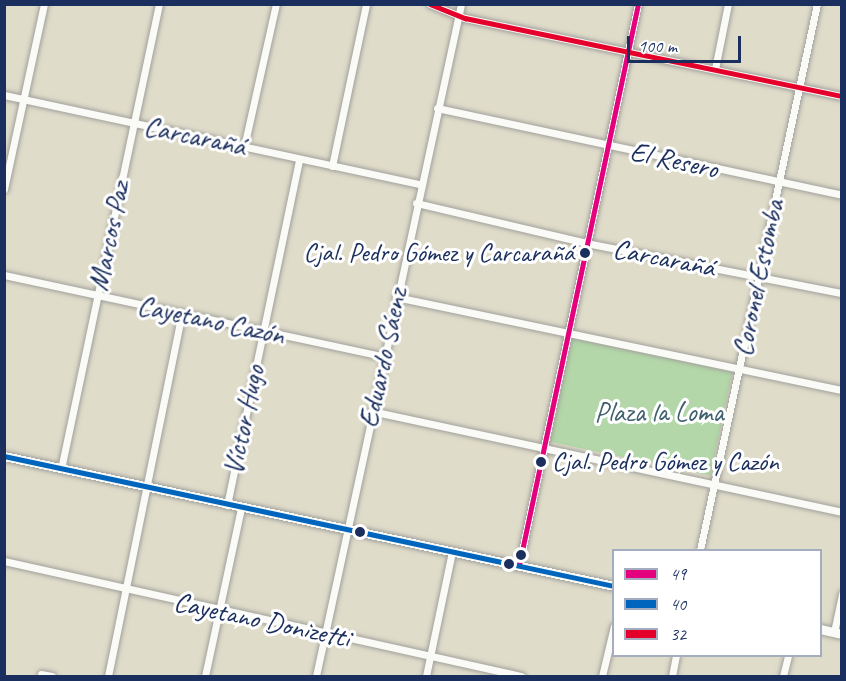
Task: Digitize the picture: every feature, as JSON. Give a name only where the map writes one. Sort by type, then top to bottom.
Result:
[{"type":"street","points":[[4,189],[44,4]]},
{"type":"street","name":"Marcos Paz","points":[[61,469],[159,4]]},
{"type":"street","points":[[244,147],[276,4]]},
{"type":"street","points":[[332,166],[366,4]]},
{"type":"street","points":[[430,4],[458,15],[842,96]]},
{"type":"street","name":"Eduardo Sáenz","points":[[316,676],[460,4]]},
{"type":"street","points":[[519,566],[638,4]]},
{"type":"street","points":[[715,69],[728,4]]},
{"type":"street","name":"Coronel Estomba","points":[[699,549],[817,4]]},
{"type":"street","name":"Carcarañá","points":[[4,95],[299,160],[420,184]]},
{"type":"street","name":"El Resero","points":[[437,108],[842,195]]},
{"type":"street","name":"Víctor Hugo","points":[[227,505],[299,160]]},
{"type":"street","name":"Carcarañá","points":[[416,203],[586,243],[842,293]]},
{"type":"street","name":"Cayetano Cazón","points":[[4,275],[383,356]]},
{"type":"street","points":[[396,297],[568,330],[738,371],[842,390]]},
{"type":"street","points":[[108,676],[182,312]]},
{"type":"street","points":[[371,411],[543,446],[842,512]]},
{"type":"street","points":[[4,456],[612,586]]},
{"type":"street","name":"Víctor Hugo","points":[[205,676],[241,508]]},
{"type":"street","points":[[426,676],[452,552]]},
{"type":"street","name":"Cayetano Donizetti","points":[[4,561],[126,590],[521,676]]},
{"type":"street","points":[[822,629],[838,633],[842,594]]},
{"type":"street","points":[[602,676],[612,634]]},
{"type":"street","points":[[672,676],[676,657]]},
{"type":"street","points":[[783,676],[788,657]]},
{"type":"street","points":[[41,674],[52,676]]},
{"type":"green space","name":"Plaza la Loma","points":[[572,338],[732,372],[710,476],[550,442]]},
{"type":"transit line","name":"32","points":[[430,4],[465,18],[842,96]]},
{"type":"transit line","name":"49","points":[[519,565],[638,4]]},
{"type":"transit line","name":"40","points":[[4,456],[612,586]]},
{"type":"place","name":"Cjal. Pedro Gómez y Carcarañá","points":[[585,253]]},
{"type":"place","name":"Cjal. Pedro Gómez y Cazón","points":[[541,462]]}]
